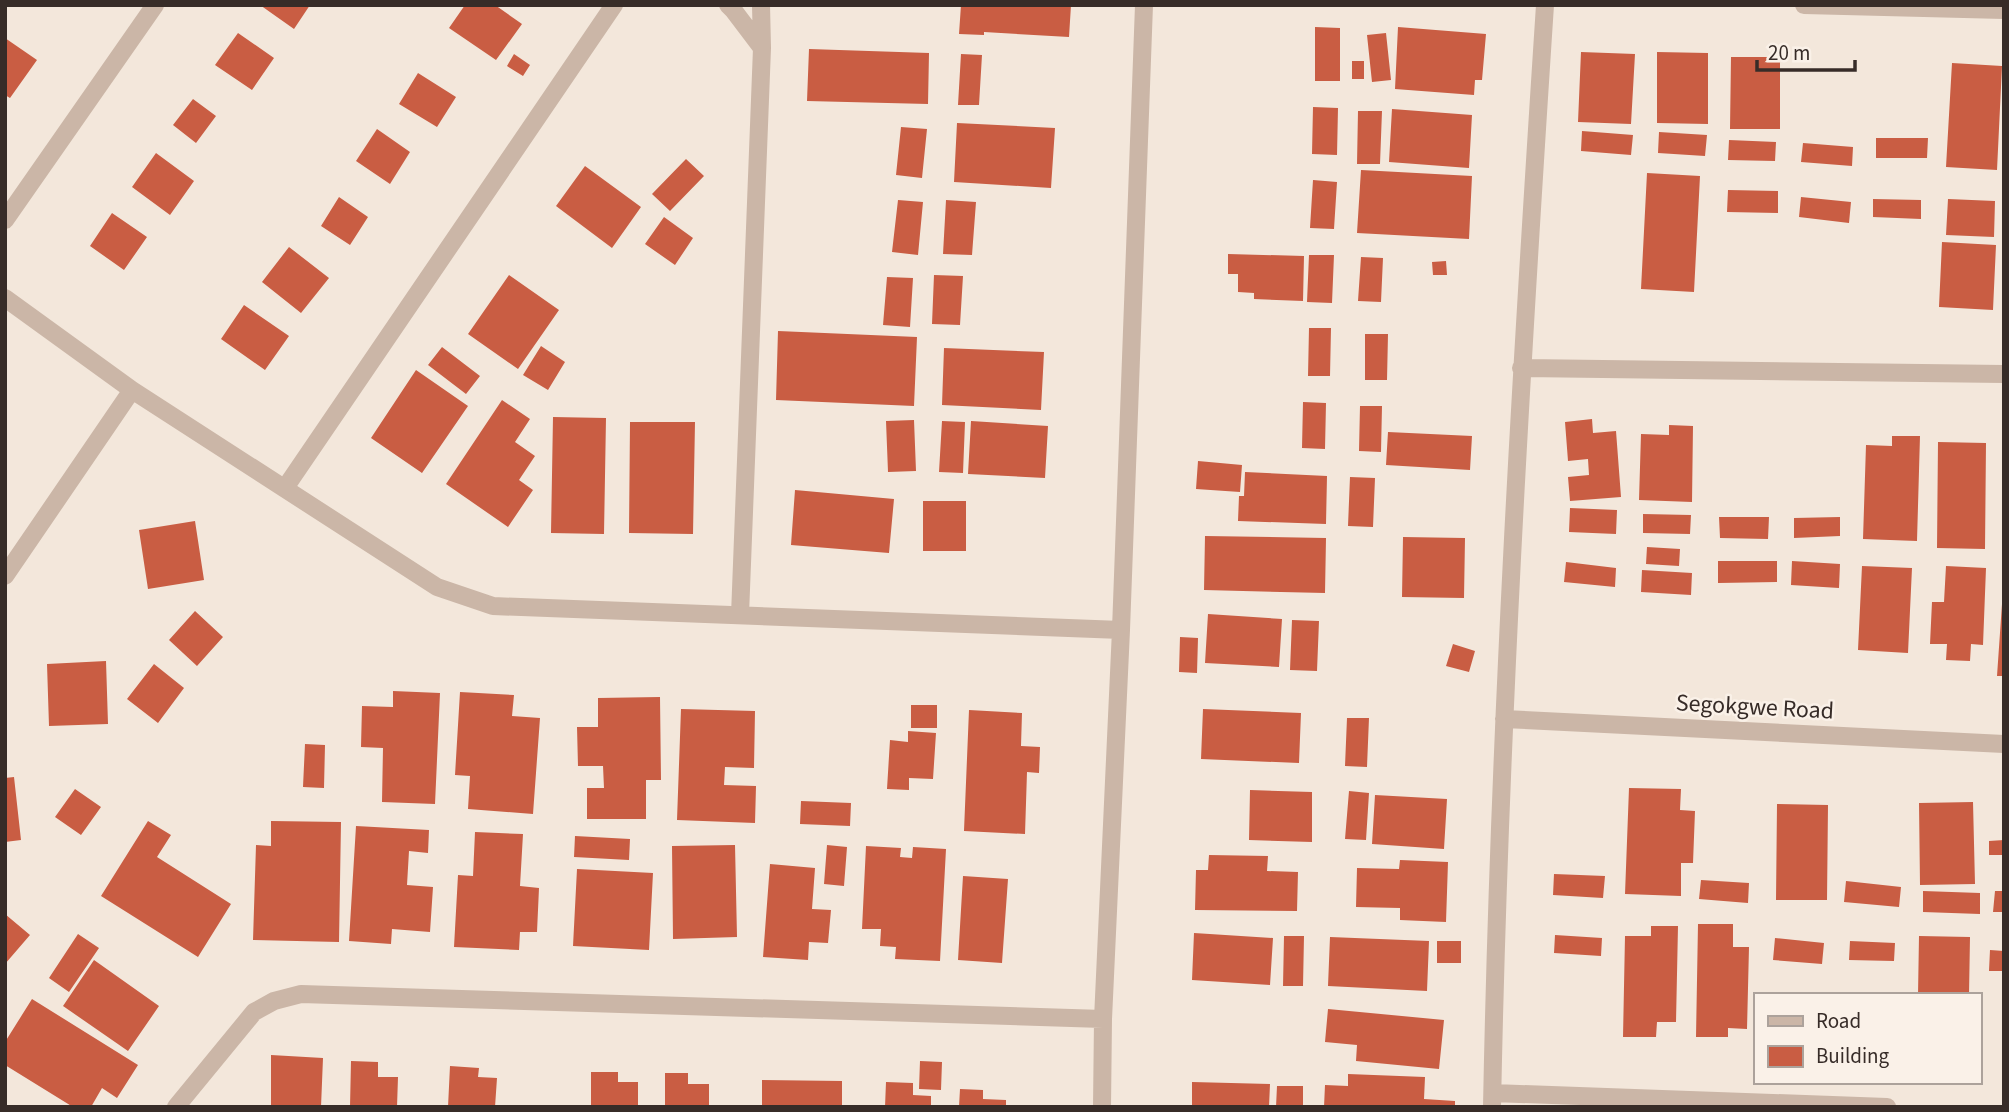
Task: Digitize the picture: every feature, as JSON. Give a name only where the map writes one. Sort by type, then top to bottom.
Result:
[{"type":"street","points":[[5,220],[155,5]]},
{"type":"street","points":[[285,488],[614,5]]},
{"type":"street","points":[[727,5],[762,48]]},
{"type":"street","points":[[740,615],[762,48],[761,5]]},
{"type":"street","points":[[1102,1107],[1103,1019],[1121,630],[1144,5]]},
{"type":"street","points":[[1545,5],[1521,368],[1504,719],[1492,1100],[1887,1107]]},
{"type":"street","points":[[1804,5],[2004,10]]},
{"type":"street","points":[[5,298],[132,390],[437,587],[466,598],[494,606],[1121,630]]},
{"type":"street","points":[[1521,368],[2004,374]]},
{"type":"street","points":[[5,576],[132,390]]},
{"type":"street","name":"Segokgwe Road","points":[[1504,719],[2004,744]]},
{"type":"street","points":[[176,1107],[254,1012],[274,1001],[300,995],[1103,1019]]},
{"type":"building","points":[[260,5],[310,5],[294,29]]},
{"type":"building","points":[[465,5],[495,5],[522,24],[496,60],[449,28]]},
{"type":"building","points":[[961,5],[1071,5],[1069,37],[984,32],[984,35],[959,34]]},
{"type":"building","points":[[1315,27],[1340,28],[1340,81],[1315,81]]},
{"type":"building","points":[[1398,27],[1486,34],[1482,80],[1475,80],[1474,95],[1395,89]]},
{"type":"building","points":[[238,33],[274,58],[252,90],[215,65]]},
{"type":"building","points":[[1386,33],[1391,80],[1372,82],[1367,35]]},
{"type":"building","points":[[5,38],[37,60],[10,98],[5,95]]},
{"type":"building","points":[[809,49],[929,53],[928,104],[807,101]]},
{"type":"building","points":[[1581,52],[1635,54],[1631,124],[1578,122]]},
{"type":"building","points":[[1657,52],[1708,53],[1708,124],[1657,123]]},
{"type":"building","points":[[514,54],[530,65],[523,76],[507,66]]},
{"type":"building","points":[[961,54],[982,55],[979,105],[958,105]]},
{"type":"building","points":[[1731,57],[1780,57],[1780,129],[1730,129]]},
{"type":"building","points":[[1352,61],[1364,61],[1364,79],[1352,79]]},
{"type":"building","points":[[1952,63],[2002,66],[1997,170],[1946,167]]},
{"type":"building","points":[[418,73],[456,97],[437,127],[399,104]]},
{"type":"building","points":[[193,99],[216,116],[196,143],[173,125]]},
{"type":"building","points":[[1313,107],[1338,108],[1337,155],[1312,154]]},
{"type":"building","points":[[1392,109],[1472,115],[1469,168],[1389,162]]},
{"type":"building","points":[[1358,111],[1382,111],[1380,164],[1357,164]]},
{"type":"building","points":[[957,123],[1055,128],[1051,188],[954,182]]},
{"type":"building","points":[[901,127],[927,129],[922,178],[896,175]]},
{"type":"building","points":[[377,129],[410,152],[390,184],[356,161]]},
{"type":"building","points":[[1582,131],[1633,135],[1631,155],[1581,151]]},
{"type":"building","points":[[1659,132],[1707,135],[1705,156],[1658,153]]},
{"type":"building","points":[[1876,138],[1928,138],[1927,158],[1876,158]]},
{"type":"building","points":[[1729,140],[1776,142],[1775,161],[1728,160]]},
{"type":"building","points":[[1803,143],[1853,147],[1852,166],[1801,162]]},
{"type":"building","points":[[156,153],[194,181],[170,215],[132,187]]},
{"type":"building","points":[[686,159],[704,176],[670,211],[652,194]]},
{"type":"building","points":[[585,166],[641,207],[612,248],[556,206]]},
{"type":"building","points":[[1361,170],[1472,176],[1469,239],[1357,233]]},
{"type":"building","points":[[1647,173],[1700,176],[1694,292],[1641,289]]},
{"type":"building","points":[[1313,180],[1337,182],[1334,229],[1310,228]]},
{"type":"building","points":[[1728,190],[1778,191],[1778,213],[1727,212]]},
{"type":"building","points":[[339,197],[368,217],[350,245],[321,226]]},
{"type":"building","points":[[1801,197],[1851,202],[1849,223],[1799,217]]},
{"type":"building","points":[[1873,199],[1921,200],[1921,219],[1873,217]]},
{"type":"building","points":[[1948,199],[1995,201],[1994,237],[1946,235]]},
{"type":"building","points":[[898,200],[923,202],[918,255],[892,252]]},
{"type":"building","points":[[946,200],[976,202],[972,255],[943,254]]},
{"type":"building","points":[[112,213],[147,237],[124,270],[90,246]]},
{"type":"building","points":[[664,217],[693,238],[675,265],[645,244]]},
{"type":"building","points":[[1942,242],[1996,245],[1993,310],[1939,307]]},
{"type":"building","points":[[289,247],[329,278],[301,313],[262,282]]},
{"type":"building","points":[[1228,254],[1304,256],[1303,301],[1254,299],[1254,293],[1238,292],[1238,274],[1228,274]]},
{"type":"building","points":[[1309,255],[1334,255],[1332,303],[1307,302]]},
{"type":"building","points":[[1361,257],[1383,258],[1381,302],[1358,301]]},
{"type":"building","points":[[1446,261],[1447,275],[1433,275],[1432,262]]},
{"type":"building","points":[[509,275],[559,310],[518,369],[468,334]]},
{"type":"building","points":[[934,275],[963,276],[960,325],[932,324]]},
{"type":"building","points":[[887,277],[913,278],[910,327],[883,325]]},
{"type":"building","points":[[244,305],[289,336],[265,370],[221,339]]},
{"type":"building","points":[[1309,328],[1331,328],[1330,376],[1308,376]]},
{"type":"building","points":[[778,331],[917,337],[914,406],[776,400]]},
{"type":"building","points":[[1365,334],[1388,334],[1387,380],[1365,380]]},
{"type":"building","points":[[541,346],[565,362],[548,390],[523,375]]},
{"type":"building","points":[[442,347],[480,376],[466,394],[428,365]]},
{"type":"building","points":[[944,348],[1044,352],[1041,410],[942,405]]},
{"type":"building","points":[[416,370],[468,406],[422,473],[371,438]]},
{"type":"building","points":[[502,400],[530,419],[515,442],[535,456],[519,480],[533,490],[508,527],[446,484]]},
{"type":"building","points":[[1303,402],[1326,403],[1325,449],[1302,448]]},
{"type":"building","points":[[1360,406],[1382,406],[1381,452],[1359,451]]},
{"type":"building","points":[[553,417],[606,418],[604,534],[551,533]]},
{"type":"building","points":[[1592,419],[1593,433],[1616,431],[1621,497],[1570,501],[1568,477],[1589,475],[1588,459],[1568,461],[1565,422]]},
{"type":"building","points":[[914,420],[916,471],[888,472],[886,421]]},
{"type":"building","points":[[942,421],[965,422],[963,473],[939,472]]},
{"type":"building","points":[[971,421],[1048,426],[1045,478],[968,474]]},
{"type":"building","points":[[630,422],[695,422],[693,534],[629,533]]},
{"type":"building","points":[[1669,425],[1693,426],[1692,502],[1639,500],[1641,434],[1669,435]]},
{"type":"building","points":[[1388,432],[1472,436],[1470,470],[1386,465]]},
{"type":"building","points":[[1892,436],[1920,436],[1917,541],[1863,539],[1866,445],[1892,446]]},
{"type":"building","points":[[1938,442],[1986,443],[1985,549],[1937,548]]},
{"type":"building","points":[[1198,461],[1242,465],[1240,492],[1196,489]]},
{"type":"building","points":[[1245,472],[1327,476],[1326,524],[1238,521],[1239,496],[1244,496]]},
{"type":"building","points":[[1350,477],[1375,478],[1373,527],[1348,526]]},
{"type":"building","points":[[795,490],[894,499],[889,553],[791,545]]},
{"type":"building","points":[[923,501],[966,501],[966,551],[923,551]]},
{"type":"building","points":[[1570,508],[1617,510],[1616,534],[1569,532]]},
{"type":"building","points":[[1643,514],[1691,515],[1690,534],[1643,533]]},
{"type":"building","points":[[1719,517],[1769,517],[1768,539],[1720,538]]},
{"type":"building","points":[[1840,517],[1840,536],[1794,538],[1794,518]]},
{"type":"building","points":[[195,521],[204,580],[148,589],[139,530]]},
{"type":"building","points":[[1205,536],[1326,538],[1325,593],[1204,590]]},
{"type":"building","points":[[1403,537],[1465,538],[1464,598],[1402,597]]},
{"type":"building","points":[[1647,547],[1680,549],[1679,566],[1646,564]]},
{"type":"building","points":[[1718,561],[1777,561],[1777,582],[1718,583]]},
{"type":"building","points":[[1792,561],[1840,564],[1839,588],[1791,585]]},
{"type":"building","points":[[1566,562],[1616,568],[1615,587],[1564,582]]},
{"type":"building","points":[[1862,566],[1912,568],[1908,653],[1858,650]]},
{"type":"building","points":[[1946,566],[1986,568],[1983,645],[1971,644],[1970,661],[1946,660],[1947,644],[1930,644],[1932,602],[1944,602]]},
{"type":"building","points":[[1642,570],[1692,573],[1691,595],[1641,592]]},
{"type":"building","points":[[2002,604],[2004,676],[1997,676]]},
{"type":"building","points":[[195,611],[223,637],[197,666],[169,640]]},
{"type":"building","points":[[1208,614],[1282,619],[1279,667],[1205,663]]},
{"type":"building","points":[[1292,620],[1319,621],[1317,671],[1290,670]]},
{"type":"building","points":[[1180,637],[1198,638],[1197,673],[1179,672]]},
{"type":"building","points":[[1453,644],[1475,651],[1469,672],[1446,666]]},
{"type":"building","points":[[106,661],[108,724],[49,726],[47,664]]},
{"type":"building","points":[[154,664],[184,688],[158,723],[127,699]]},
{"type":"building","points":[[393,691],[440,693],[435,804],[382,802],[383,748],[361,747],[362,706],[393,707]]},
{"type":"building","points":[[460,692],[514,695],[512,716],[540,718],[533,814],[468,809],[470,776],[455,775]]},
{"type":"building","points":[[660,697],[661,780],[646,780],[646,819],[587,819],[587,788],[604,788],[603,766],[578,766],[577,727],[598,727],[598,698]]},
{"type":"building","points":[[911,705],[937,705],[937,728],[911,728]]},
{"type":"building","points":[[681,709],[755,711],[754,768],[725,767],[724,785],[756,786],[755,823],[677,820]]},
{"type":"building","points":[[1203,709],[1301,713],[1299,763],[1201,759]]},
{"type":"building","points":[[969,710],[1022,713],[1021,746],[1040,747],[1039,773],[1027,772],[1025,834],[964,831]]},
{"type":"building","points":[[1347,718],[1369,718],[1367,767],[1345,766]]},
{"type":"building","points":[[908,731],[936,733],[933,779],[909,778],[909,790],[887,789],[890,740],[908,742]]},
{"type":"building","points":[[305,744],[325,745],[324,788],[303,787]]},
{"type":"building","points":[[14,777],[21,840],[5,842],[5,778]]},
{"type":"building","points":[[1629,788],[1681,789],[1680,810],[1695,811],[1693,863],[1681,863],[1681,896],[1625,894]]},
{"type":"building","points":[[75,789],[101,807],[81,835],[55,817]]},
{"type":"building","points":[[1250,790],[1312,792],[1312,842],[1249,840]]},
{"type":"building","points":[[1349,791],[1369,793],[1366,840],[1345,839]]},
{"type":"building","points":[[1375,795],[1447,799],[1444,849],[1372,844]]},
{"type":"building","points":[[801,801],[851,803],[850,826],[800,824]]},
{"type":"building","points":[[1973,802],[1975,884],[1920,885],[1919,803]]},
{"type":"building","points":[[1777,804],[1828,805],[1827,900],[1776,900]]},
{"type":"building","points":[[148,821],[171,835],[157,857],[231,904],[198,957],[101,896]]},
{"type":"building","points":[[271,821],[341,822],[339,942],[253,940],[256,845],[271,846]]},
{"type":"building","points":[[356,826],[429,830],[428,853],[409,851],[407,885],[433,887],[430,932],[392,929],[391,944],[349,941]]},
{"type":"building","points":[[475,832],[523,834],[520,886],[539,888],[537,932],[520,932],[519,950],[454,947],[458,875],[473,876]]},
{"type":"building","points":[[575,836],[630,839],[629,860],[574,857]]},
{"type":"building","points":[[2004,840],[2004,855],[1989,855],[1989,841]]},
{"type":"building","points":[[735,845],[737,937],[673,939],[672,846]]},
{"type":"building","points":[[827,845],[847,847],[844,886],[824,884]]},
{"type":"building","points":[[866,846],[901,848],[900,857],[912,858],[913,847],[946,849],[940,961],[895,959],[896,947],[880,946],[881,929],[862,929]]},
{"type":"building","points":[[1209,855],[1268,856],[1267,871],[1298,872],[1297,911],[1195,910],[1196,870],[1208,870]]},
{"type":"building","points":[[1400,860],[1448,862],[1446,922],[1400,920],[1400,908],[1356,907],[1357,868],[1399,869]]},
{"type":"building","points":[[770,864],[815,868],[812,909],[831,910],[828,943],[809,942],[808,960],[763,957]]},
{"type":"building","points":[[577,869],[653,873],[649,950],[573,946]]},
{"type":"building","points":[[1554,874],[1605,876],[1603,898],[1553,895]]},
{"type":"building","points":[[963,876],[1008,879],[1002,963],[958,960]]},
{"type":"building","points":[[1701,880],[1749,883],[1748,903],[1699,899]]},
{"type":"building","points":[[1846,881],[1901,887],[1899,907],[1844,902]]},
{"type":"building","points":[[1923,891],[1980,893],[1980,914],[1923,912]]},
{"type":"building","points":[[1995,891],[2004,891],[2004,912],[1993,912]]},
{"type":"building","points":[[5,914],[30,935],[5,964]]},
{"type":"building","points":[[1698,924],[1733,924],[1733,947],[1749,947],[1747,1029],[1728,1028],[1728,1037],[1696,1037]]},
{"type":"building","points":[[1651,926],[1678,926],[1676,1022],[1657,1022],[1656,1037],[1623,1037],[1625,936],[1651,936]]},
{"type":"building","points":[[1194,933],[1273,938],[1270,985],[1192,980]]},
{"type":"building","points":[[78,934],[99,948],[69,992],[49,978]]},
{"type":"building","points":[[1555,935],[1602,938],[1601,956],[1554,953]]},
{"type":"building","points":[[1284,936],[1304,936],[1303,986],[1283,986]]},
{"type":"building","points":[[1919,936],[1970,937],[1969,993],[1918,993]]},
{"type":"building","points":[[1330,937],[1429,941],[1427,991],[1328,986]]},
{"type":"building","points":[[1775,938],[1824,943],[1822,964],[1773,960]]},
{"type":"building","points":[[1437,941],[1461,941],[1461,963],[1437,963]]},
{"type":"building","points":[[1850,941],[1895,943],[1894,961],[1849,960]]},
{"type":"building","points":[[1990,950],[2004,951],[2004,971],[1989,971]]},
{"type":"building","points":[[94,960],[159,1006],[128,1051],[63,1006]]},
{"type":"building","points":[[32,999],[138,1065],[117,1098],[102,1088],[91,1107],[73,1107],[5,1065],[5,1042]]},
{"type":"building","points":[[1328,1009],[1444,1020],[1439,1069],[1356,1061],[1357,1045],[1325,1042]]},
{"type":"building","points":[[271,1055],[323,1058],[321,1107],[271,1107]]},
{"type":"building","points":[[351,1061],[378,1062],[378,1077],[398,1077],[397,1107],[350,1107]]},
{"type":"building","points":[[920,1061],[942,1062],[941,1090],[919,1089]]},
{"type":"building","points":[[450,1066],[479,1068],[478,1077],[497,1078],[495,1107],[448,1107]]},
{"type":"building","points":[[591,1072],[618,1072],[618,1082],[638,1082],[638,1107],[591,1107]]},
{"type":"building","points":[[665,1073],[688,1073],[688,1084],[709,1084],[709,1107],[665,1107]]},
{"type":"building","points":[[1348,1074],[1425,1077],[1424,1099],[1455,1101],[1455,1107],[1324,1107],[1325,1085],[1348,1086]]},
{"type":"building","points":[[762,1080],[842,1081],[842,1107],[762,1107]]},
{"type":"building","points":[[886,1082],[913,1083],[913,1095],[931,1096],[931,1107],[885,1107]]},
{"type":"building","points":[[1192,1082],[1270,1084],[1269,1107],[1192,1107]]},
{"type":"building","points":[[1277,1086],[1303,1086],[1303,1107],[1276,1107]]},
{"type":"building","points":[[960,1089],[983,1090],[983,1099],[1006,1100],[1006,1107],[959,1107]]}]
